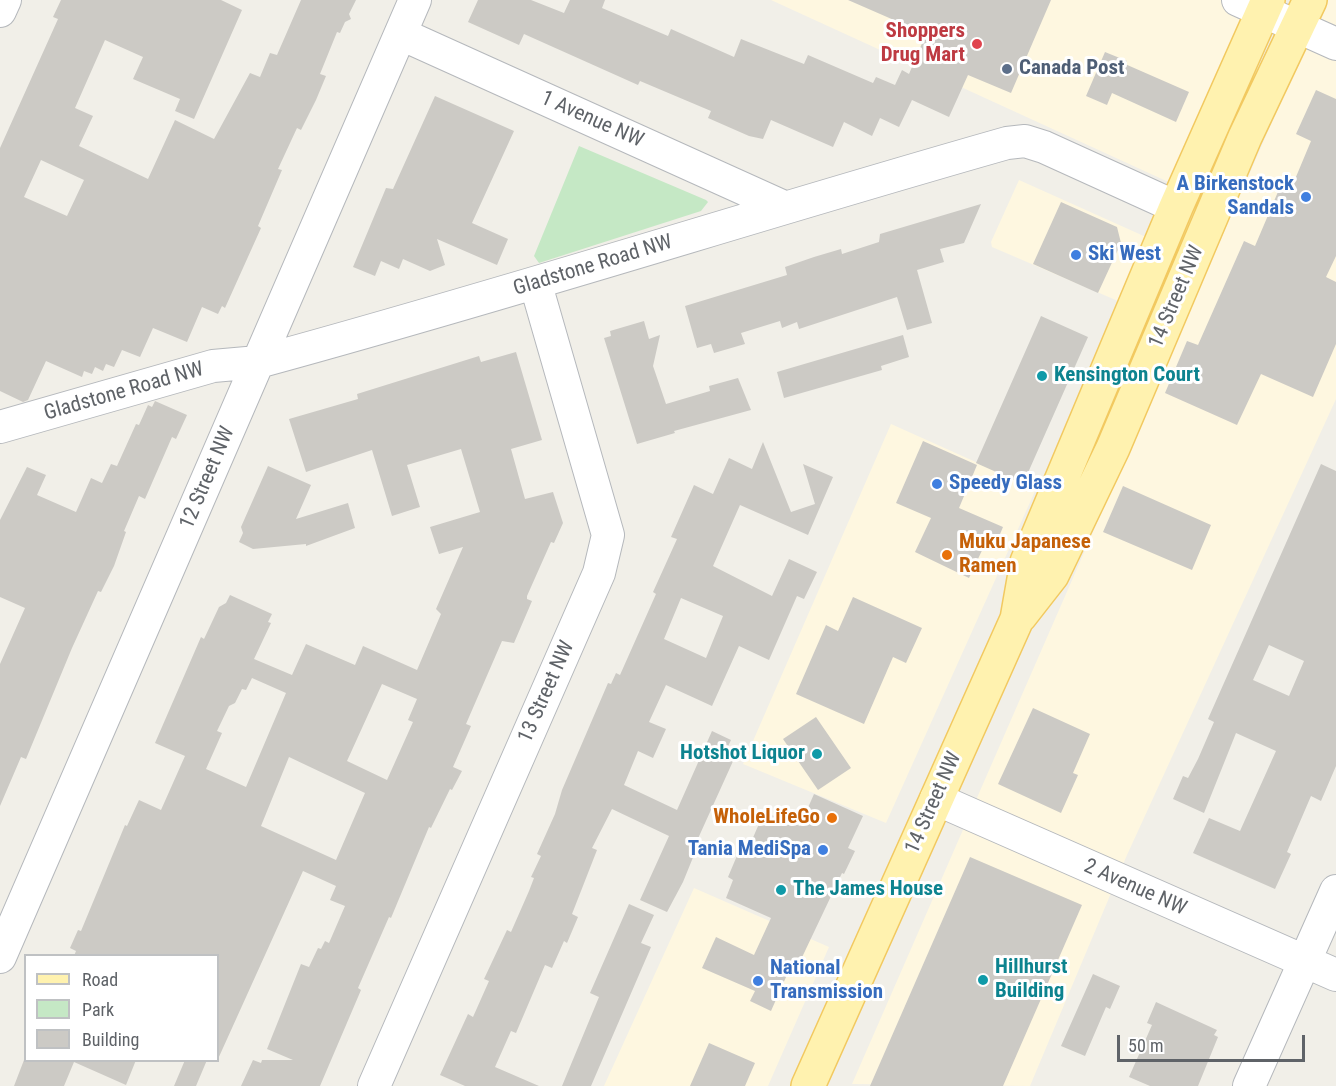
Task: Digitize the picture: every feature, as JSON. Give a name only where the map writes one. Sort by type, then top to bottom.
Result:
[{"type":"main road","name":"14 Street NW","points":[[1017,619],[1027,562],[1176,207],[1256,4]]},
{"type":"main road","name":"14 Street NW","points":[[808,1086],[1017,619],[1052,575],[1113,448],[1245,137],[1304,14]]},
{"type":"street","points":[[0,11],[5,0]]},
{"type":"street","name":"12 Street NW","points":[[0,957],[415,0]]},
{"type":"street","points":[[1256,4],[1304,14],[1336,44]]},
{"type":"street","name":"1 Avenue NW","points":[[401,34],[784,207]]},
{"type":"street","name":"Gladstone Road NW","points":[[0,428],[213,366],[258,362],[536,285],[784,207],[1007,143],[1025,141],[1044,147],[1176,207]]},
{"type":"street","name":"13 Street NW","points":[[374,1086],[599,573],[608,536],[536,285]]},
{"type":"street","name":"2 Avenue NW","points":[[936,799],[1336,975]]},
{"type":"street","points":[[1250,1086],[1336,891]]},
{"type":"shaded area","points":[[771,0],[1257,0],[1175,185]]},
{"type":"shaded area","points":[[1328,0],[1336,0],[1336,399],[1127,855],[1030,1086],[852,1084],[1293,74]]},
{"type":"shaded area","points":[[1019,180],[1146,237],[1118,301],[992,247],[991,242]]},
{"type":"shaded area","points":[[891,424],[1036,489],[886,823],[743,764]]},
{"type":"shaded area","points":[[694,888],[829,947],[768,1086],[604,1086]]},
{"type":"green space","points":[[579,146],[708,202],[701,211],[539,263],[534,256]]},
{"type":"building","points":[[61,0],[221,0],[242,10],[194,119],[175,111],[180,99],[133,79],[143,57],[105,40],[75,108],[93,116],[79,146],[148,179],[175,120],[214,139],[250,73],[260,77],[270,53],[277,55],[301,0],[356,0],[349,14],[351,19],[345,22],[340,33],[337,32],[320,74],[326,76],[316,100],[301,130],[297,128],[278,169],[282,170],[258,226],[261,228],[225,308],[222,306],[218,314],[202,307],[187,342],[153,328],[140,357],[122,350],[114,367],[106,364],[103,371],[95,367],[92,374],[84,371],[82,377],[46,361],[28,400],[23,402],[0,391],[0,148],[58,19],[53,17]],"holes":[[[41,160],[84,180],[67,216],[24,197]]]},
{"type":"building","points":[[478,0],[531,0],[564,13],[570,0],[605,0],[602,8],[668,36],[671,29],[734,57],[741,39],[804,64],[808,55],[873,83],[876,77],[895,85],[902,70],[909,74],[926,34],[848,0],[1051,0],[1011,93],[968,75],[949,117],[912,100],[899,127],[880,118],[872,136],[844,122],[833,147],[771,120],[763,139],[749,136],[708,118],[711,111],[640,81],[638,85],[524,34],[519,45],[468,22]]},
{"type":"building","points":[[1105,52],[1127,61],[1125,64],[1189,92],[1176,122],[1112,93],[1107,105],[1086,96]]},
{"type":"building","points":[[1316,90],[1336,99],[1336,256],[1326,277],[1336,282],[1336,344],[1313,397],[1261,374],[1237,425],[1165,393],[1187,341],[1198,345],[1244,241],[1255,246],[1283,180],[1293,184],[1311,141],[1296,134]]},
{"type":"building","points":[[435,96],[514,131],[472,223],[508,239],[497,265],[437,239],[445,265],[430,271],[403,259],[399,269],[381,261],[375,276],[353,267],[386,188],[393,189]]},
{"type":"building","name":"Ski West","points":[[1061,202],[1117,227],[1121,243],[1098,293],[1033,264]]},
{"type":"building","points":[[981,204],[964,243],[940,249],[944,262],[917,270],[932,323],[907,330],[897,297],[799,329],[797,322],[782,328],[780,321],[741,333],[745,344],[714,353],[711,344],[697,348],[685,306],[787,275],[785,267],[814,257],[841,249],[842,254],[879,242],[880,234]]},
{"type":"building","name":"Kensington Court","points":[[1041,316],[1088,337],[1023,484],[976,463]]},
{"type":"building","points":[[644,321],[649,339],[660,335],[653,366],[666,404],[710,391],[709,386],[738,378],[751,410],[674,431],[675,433],[637,444],[604,338],[611,336],[610,331]]},
{"type":"building","points":[[903,335],[909,357],[881,366],[882,370],[784,398],[777,372]]},
{"type":"building","points":[[516,352],[542,440],[511,449],[525,499],[553,492],[563,523],[554,543],[551,542],[527,596],[527,599],[532,601],[514,643],[502,641],[466,724],[471,726],[453,767],[462,771],[452,790],[450,789],[431,828],[429,827],[391,918],[389,917],[358,988],[361,990],[320,1086],[241,1086],[253,1060],[261,1063],[262,1060],[293,1060],[267,1049],[301,964],[309,967],[318,948],[321,949],[325,941],[329,943],[345,906],[330,900],[336,886],[303,871],[219,1057],[219,954],[75,954],[76,951],[70,948],[78,930],[81,931],[125,825],[127,826],[139,800],[161,810],[185,756],[155,743],[201,637],[204,639],[219,607],[226,603],[230,595],[272,614],[268,622],[271,623],[254,659],[292,675],[306,644],[355,665],[363,646],[417,670],[441,614],[436,609],[463,547],[439,554],[430,527],[480,512],[461,449],[407,465],[420,507],[392,516],[372,450],[306,472],[289,419],[358,399],[357,394],[479,356],[481,362]],"holes":[[[252,678],[286,693],[246,787],[206,769],[222,733],[217,731],[229,706],[235,703],[242,689],[246,690]],[[382,684],[417,699],[408,720],[413,722],[387,780],[347,761]],[[289,757],[365,793],[336,860],[261,826]]]},
{"type":"building","points":[[155,401],[187,415],[176,439],[172,437],[145,499],[139,496],[124,531],[126,532],[114,566],[101,592],[98,591],[26,759],[21,757],[0,806],[0,664],[25,608],[0,597],[0,520],[27,467],[46,475],[37,495],[76,512],[91,478],[102,483],[111,464],[117,466],[136,424],[139,425],[148,405],[152,407]]},
{"type":"building","name":"Speedy Glass","points":[[923,441],[977,465],[959,508],[1003,527],[995,546],[986,542],[969,578],[915,552],[931,518],[896,503]]},
{"type":"building","points":[[763,442],[791,512],[815,504],[803,464],[833,477],[808,535],[740,505],[713,566],[772,596],[789,559],[817,572],[804,599],[797,596],[769,660],[739,646],[712,706],[666,685],[649,722],[666,729],[653,758],[638,751],[624,785],[677,810],[712,731],[731,740],[724,755],[734,759],[691,854],[694,855],[683,882],[667,912],[640,900],[669,836],[612,809],[592,848],[597,850],[572,914],[578,917],[567,943],[564,941],[552,968],[545,965],[516,1033],[511,1031],[495,1067],[539,1086],[465,1086],[440,1075],[468,1014],[473,1017],[489,981],[484,979],[507,930],[511,932],[529,891],[534,878],[531,877],[541,856],[537,854],[555,814],[562,790],[608,683],[611,684],[616,673],[620,675],[656,594],[653,592],[677,539],[671,537],[694,485],[713,494],[729,458],[752,469]],"holes":[[[681,598],[723,616],[706,658],[664,639]]]},
{"type":"building","points":[[1321,464],[1336,471],[1336,766],[1321,801],[1311,796],[1287,852],[1291,854],[1275,889],[1193,853],[1209,818],[1240,831],[1276,751],[1236,733],[1204,813],[1173,799],[1183,776],[1188,778],[1198,759],[1214,722],[1208,719]],"holes":[[[1269,645],[1304,661],[1289,696],[1253,680]]]},
{"type":"building","points":[[268,466],[311,485],[296,519],[348,503],[355,528],[306,546],[306,544],[253,549],[239,542],[243,533],[241,527]]},
{"type":"building","points":[[1123,486],[1211,525],[1192,570],[1103,532]]},
{"type":"building","points":[[853,597],[922,628],[906,663],[893,657],[864,724],[796,694],[826,625],[838,631]]},
{"type":"building","points":[[1033,708],[1090,734],[1073,773],[1078,775],[1061,813],[998,784]]},
{"type":"building","name":"Hotshot Liquor","points":[[816,717],[851,768],[818,790],[783,739]]},
{"type":"building","points":[[814,794],[863,816],[848,848],[855,851],[844,874],[842,873],[796,970],[790,968],[771,1011],[750,1001],[755,991],[702,968],[716,937],[754,955],[771,918],[726,898],[733,880],[728,877],[739,851],[746,854],[764,812],[800,826]]},
{"type":"building","name":"Hillhurst Building","points":[[970,857],[1082,905],[1003,1086],[870,1086]]},
{"type":"building","points":[[629,904],[654,915],[641,943],[651,947],[591,1086],[562,1086],[599,997],[590,993]]},
{"type":"building","points":[[1093,974],[1120,986],[1110,1009],[1106,1007],[1085,1056],[1061,1046]]},
{"type":"building","points":[[1156,1002],[1217,1030],[1214,1035],[1218,1037],[1198,1086],[1150,1086],[1129,1077],[1152,1025],[1147,1023]]},
{"type":"building","points":[[709,1043],[755,1063],[745,1086],[690,1086]]},
{"type":"building","points":[[24,1060],[24,1062],[74,1062],[64,1086],[14,1086]]},
{"type":"building","points":[[74,1062],[135,1062],[126,1085]]},
{"type":"building","points":[[184,1062],[206,1062],[196,1086],[174,1086]]},
{"type":"place","name":"Shoppers Drug Mart","points":[[977,44]]},
{"type":"place","name":"Canada Post","points":[[1007,69]]},
{"type":"place","name":"A Birkenstock Sandals","points":[[1306,197]]},
{"type":"place","name":"Ski West","points":[[1076,255]]},
{"type":"place","name":"Kensington Court","points":[[1042,376]]},
{"type":"place","name":"Speedy Glass","points":[[937,484]]},
{"type":"place","name":"Muku Japanese Ramen","points":[[947,555]]},
{"type":"place","name":"Hotshot Liquor","points":[[817,754]]},
{"type":"place","name":"WholeLifeGo","points":[[832,818]]},
{"type":"place","name":"Tania MediSpa","points":[[823,850]]},
{"type":"place","name":"The James House","points":[[781,890]]},
{"type":"place","name":"Hillhurst Building","points":[[983,980]]},
{"type":"place","name":"National Transmission","points":[[758,981]]}]
